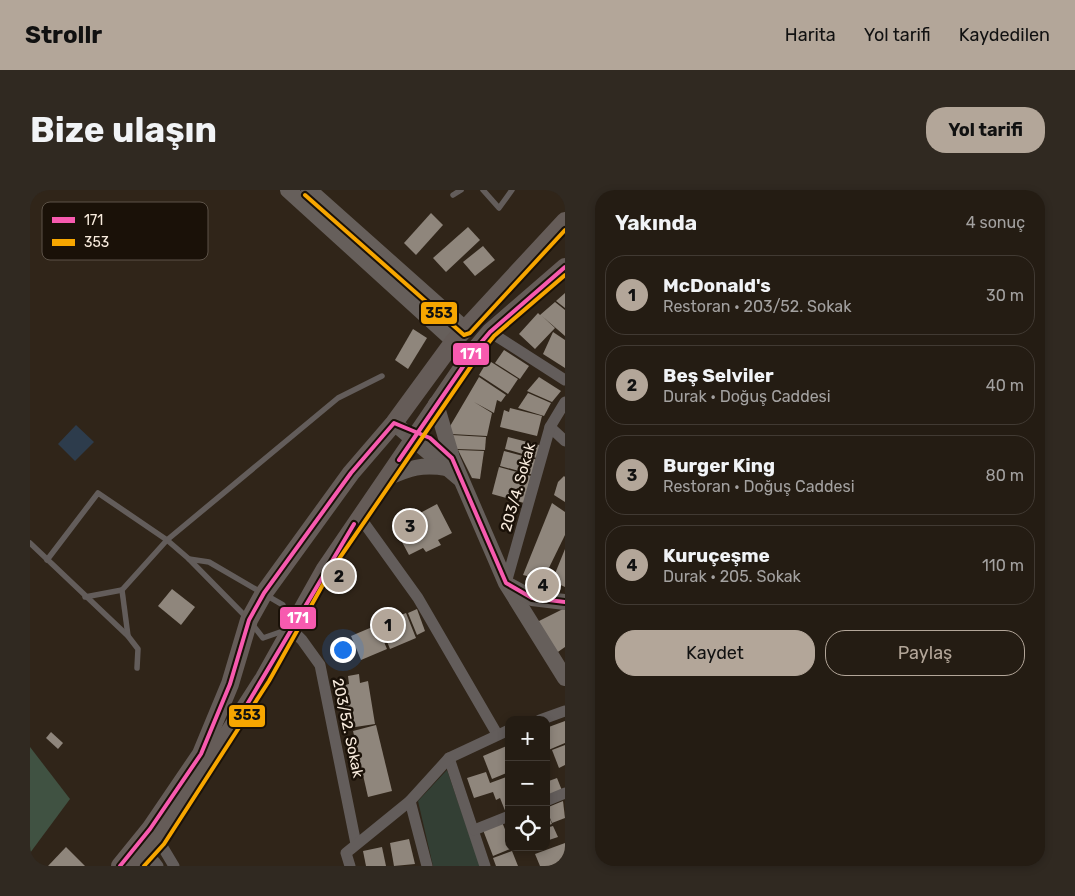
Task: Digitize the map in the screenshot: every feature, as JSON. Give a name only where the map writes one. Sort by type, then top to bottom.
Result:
[{"type":"main road","points":[[288,190],[459,335]]},
{"type":"main road","points":[[309,190],[459,335]]},
{"type":"main road","points":[[120,866],[150,829],[201,754],[230,684],[249,620],[264,593],[351,473],[394,423],[459,335],[565,221]]},
{"type":"main road","points":[[146,863],[264,678],[290,628],[359,516],[416,436],[436,404],[473,352],[490,332],[565,266]]},
{"type":"main road","points":[[436,404],[449,463]]},
{"type":"main road","points":[[394,423],[416,436],[449,463],[464,481],[506,583],[565,678]]},
{"type":"main road","points":[[386,478],[414,467],[449,463]]},
{"type":"main road","points":[[506,583],[532,598],[565,602]]},
{"type":"street","points":[[490,332],[565,380]]},
{"type":"street","name":"203/4. Sokak","points":[[506,583],[550,427],[565,402]]},
{"type":"street","points":[[550,427],[565,441]]},
{"type":"street","points":[[359,516],[418,598],[497,734]]},
{"type":"street","name":"203/52. Sokak","points":[[290,628],[302,640],[320,665],[356,844]]},
{"type":"street","points":[[550,716],[565,711]]},
{"type":"street","points":[[350,866],[346,853],[410,801],[449,758],[505,731]]},
{"type":"street","points":[[449,758],[485,866]]},
{"type":"street","points":[[550,799],[565,793]]},
{"type":"street","points":[[410,801],[427,866]]},
{"type":"street","points":[[474,830],[505,818]]},
{"type":"street","points":[[159,842],[174,866]]},
{"type":"lane","points":[[30,193],[33,190]]},
{"type":"lane","points":[[453,195],[461,190]]},
{"type":"lane","points":[[483,190],[499,208],[512,190]]},
{"type":"lane","points":[[85,597],[122,590],[167,540],[338,398],[382,376]]},
{"type":"lane","points":[[47,560],[98,493],[167,540],[189,559],[249,620],[263,638],[290,628],[283,605],[210,562],[189,559]]},
{"type":"lane","points":[[30,543],[128,636],[138,649],[136,668]]},
{"type":"lane","points":[[122,590],[128,636]]},
{"type":"green space","points":[[30,747],[70,799],[30,853]]},
{"type":"green space","points":[[447,770],[480,866],[433,866],[418,801]]},
{"type":"water","points":[[76,425],[94,442],[75,461],[58,444]]},
{"type":"building","points":[[431,213],[443,225],[416,255],[404,243]]},
{"type":"building","points":[[468,227],[480,240],[446,272],[433,258]]},
{"type":"building","points":[[483,246],[495,260],[475,276],[463,262]]},
{"type":"building","points":[[565,293],[565,308],[556,301]]},
{"type":"building","points":[[555,302],[565,310],[565,336],[542,316],[555,328],[535,349],[519,334],[538,313],[540,315]]},
{"type":"building","points":[[413,329],[427,338],[408,369],[395,360]]},
{"type":"building","points":[[553,332],[565,340],[565,368],[543,354]]},
{"type":"building","points":[[504,350],[529,366],[520,379],[495,363]]},
{"type":"building","points":[[488,360],[518,379],[508,394],[479,375]]},
{"type":"building","points":[[479,377],[506,395],[501,402],[497,400],[494,413],[474,402],[492,413],[487,436],[451,434],[449,428]]},
{"type":"building","points":[[539,377],[561,391],[552,402],[527,391]]},
{"type":"building","points":[[528,393],[551,403],[544,416],[518,408]]},
{"type":"building","points":[[510,408],[542,416],[537,436],[500,427],[504,410],[509,412]]},
{"type":"building","points":[[452,435],[486,437],[485,450],[457,449]]},
{"type":"building","points":[[508,437],[543,446],[540,459],[505,449]]},
{"type":"building","points":[[458,450],[484,451],[480,479],[472,478]]},
{"type":"building","points":[[504,451],[538,460],[534,475],[500,466]]},
{"type":"building","points":[[499,467],[531,476],[524,503],[492,494]]},
{"type":"building","points":[[564,476],[565,502],[554,495],[558,482]]},
{"type":"building","points":[[552,503],[565,512],[565,535],[543,580],[523,575]]},
{"type":"building","points":[[437,504],[452,533],[438,540],[441,545],[426,552],[423,548],[409,555],[394,527]]},
{"type":"building","points":[[565,549],[565,587],[552,581]]},
{"type":"building","points":[[172,589],[195,607],[181,625],[158,606]]},
{"type":"building","points":[[565,608],[565,647],[555,654],[535,623]]},
{"type":"building","points":[[417,609],[425,631],[417,635],[408,613]]},
{"type":"building","points":[[406,613],[416,638],[390,649],[380,624]]},
{"type":"building","points":[[377,625],[387,649],[361,660],[351,636]]},
{"type":"building","points":[[359,674],[360,683],[368,681],[375,724],[349,728],[342,686],[349,684],[348,676]]},
{"type":"building","points":[[565,721],[565,743],[550,749],[550,727]]},
{"type":"building","points":[[376,725],[392,791],[368,797],[353,731]]},
{"type":"building","points":[[51,732],[63,743],[58,749],[46,738]]},
{"type":"building","points":[[565,745],[565,765],[559,768],[552,750]]},
{"type":"building","points":[[505,747],[505,774],[492,779],[483,756]]},
{"type":"building","points":[[486,772],[490,783],[505,777],[505,810],[500,798],[496,800],[493,792],[474,798],[467,778]]},
{"type":"building","points":[[557,778],[563,793],[550,797],[550,781]]},
{"type":"building","points":[[563,801],[565,818],[552,823],[550,806]]},
{"type":"building","points":[[502,822],[505,829],[505,851],[493,856],[483,830]]},
{"type":"building","points":[[553,826],[558,837],[550,840],[550,827]]},
{"type":"building","points":[[409,839],[415,864],[394,866],[390,843]]},
{"type":"building","points":[[565,843],[565,866],[540,866],[535,854],[550,851],[550,848]]},
{"type":"building","points":[[66,847],[85,866],[48,866]]},
{"type":"building","points":[[382,847],[386,866],[366,866],[363,851]]},
{"type":"building","points":[[512,851],[518,866],[496,866],[493,858]]},
{"type":"transit line","name":"353","points":[[305,195],[464,335],[470,333],[565,230]]},
{"type":"transit line","name":"171","points":[[399,460],[473,352],[490,332],[565,267]]},
{"type":"transit line","name":"353","points":[[144,866],[164,844],[269,681],[330,572],[478,356],[494,336],[565,275]]},
{"type":"transit line","name":"171","points":[[120,866],[150,829],[201,754],[230,684],[249,620],[264,593],[351,473],[394,423],[430,438],[452,458],[506,583],[532,598],[565,602]]},
{"type":"transit line","name":"171","points":[[242,713],[354,524]]},
{"type":"place","name":"Burger King","points":[[410,526]]},
{"type":"place","name":"Beş Selviler","points":[[339,576]]},
{"type":"place","name":"Kuruçeşme","points":[[543,585]]},
{"type":"place","name":"McDonald's","points":[[388,625]]}]
